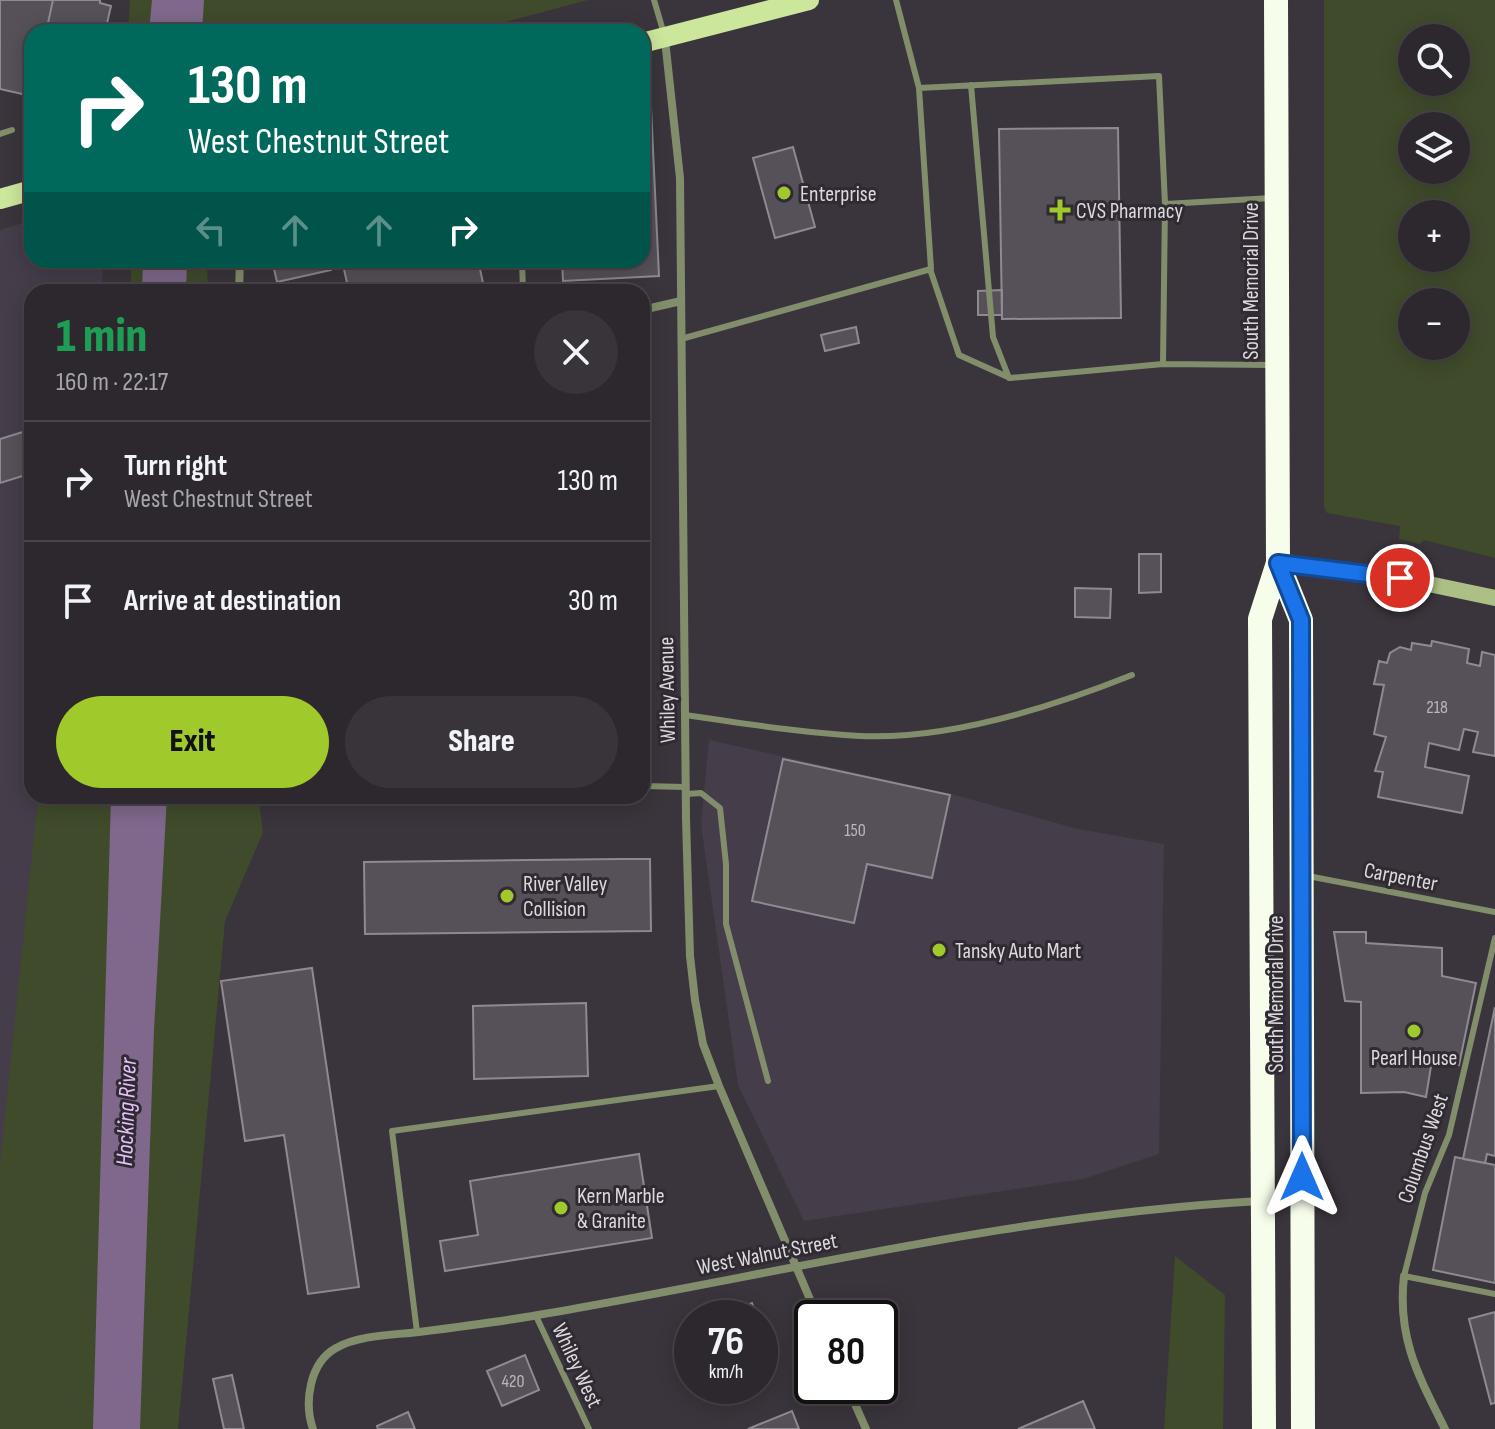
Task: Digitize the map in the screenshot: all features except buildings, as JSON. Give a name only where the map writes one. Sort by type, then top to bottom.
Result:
[{"type":"highway","name":"South Memorial Drive","points":[[1264,1429],[1260,619],[1278,563],[1276,0]]},
{"type":"highway","name":"South Memorial Drive","points":[[1278,563],[1301,620],[1303,1429]]},
{"type":"main road","points":[[650,41],[809,0]]},
{"type":"main road","points":[[0,199],[24,192]]},
{"type":"street","name":"Whiley Avenue","points":[[665,38],[680,178],[686,791],[692,971],[703,1044],[810,1300]]},
{"type":"street","points":[[650,308],[681,301]]},
{"type":"street","points":[[1278,563],[1400,578],[1495,598]]},
{"type":"street","name":"West Walnut Street","points":[[313,1429],[309,1395],[322,1361],[336,1348],[364,1339],[536,1316],[795,1266],[1057,1221],[1194,1205],[1263,1201]]},
{"type":"street","points":[[1404,1276],[1401,1300],[1406,1343],[1445,1429]]},
{"type":"street","points":[[855,1404],[866,1429]]},
{"type":"lane","points":[[654,0],[665,38]]},
{"type":"lane","points":[[896,0],[919,88],[930,269],[959,355],[1010,378],[1163,364],[1276,365]]},
{"type":"lane","points":[[919,88],[1159,76],[1165,204],[1163,364]]},
{"type":"lane","points":[[971,85],[993,337],[1010,378]]},
{"type":"lane","points":[[0,134],[12,130]]},
{"type":"lane","points":[[1165,204],[1275,198]]},
{"type":"lane","points":[[681,339],[930,269]]},
{"type":"lane","points":[[685,715],[862,736],[909,734],[1018,714],[1081,696],[1132,675]]},
{"type":"lane","points":[[650,787],[701,793],[720,808],[726,864],[726,924],[768,1081]]},
{"type":"lane","name":"Carpenter","points":[[1301,874],[1495,912]]},
{"type":"lane","name":"Columbus West","points":[[1404,1276],[1425,1193],[1452,1123],[1495,938]]},
{"type":"lane","points":[[417,1332],[392,1131],[719,1086]]},
{"type":"lane","points":[[1404,1276],[1495,1294]]},
{"type":"lane","name":"Whiley West","points":[[536,1316],[589,1429]]},
{"type":"shaded area","points":[[24,222],[24,268],[103,268],[102,284],[24,284],[24,804],[88,804],[0,1429],[0,230]]},
{"type":"shaded area","name":"Tansky Auto Mart","points":[[709,740],[955,795],[1078,829],[1164,844],[1159,1154],[1083,1179],[804,1221],[738,1085],[701,824]]},
{"type":"green space","points":[[130,0],[588,0],[498,24],[128,24]]},
{"type":"green space","points":[[1324,0],[1495,0],[1495,558],[1424,540],[1420,544],[1399,539],[1400,526],[1327,513],[1324,506]]},
{"type":"green space","points":[[131,268],[207,268],[208,284],[131,284]]},
{"type":"green space","points":[[37,804],[259,804],[263,832],[225,921],[178,1429],[0,1429],[0,1165]]},
{"type":"green space","points":[[1175,1256],[1225,1295],[1223,1429],[1164,1429]]},
{"type":"water","points":[[152,0],[204,0],[202,24],[150,24]]},
{"type":"water","points":[[143,268],[187,268],[186,284],[142,284]]},
{"type":"water","name":"Hocking River","points":[[111,804],[167,804],[154,1030],[140,1429],[93,1429]]},
{"type":"place","name":"Enterprise","points":[[784,193]]},
{"type":"place","name":"CVS Pharmacy","points":[[1060,210]]},
{"type":"place","name":"River Valley Collision","points":[[507,896]]},
{"type":"place","name":"Tansky Auto Mart","points":[[939,950]]},
{"type":"place","name":"Pearl House","points":[[1414,1031]]},
{"type":"place","name":"Kern Marble & Granite","points":[[561,1208]]},
{"type":"route","points":[[1302,1177],[1301,620],[1278,563],[1400,578]]}]
